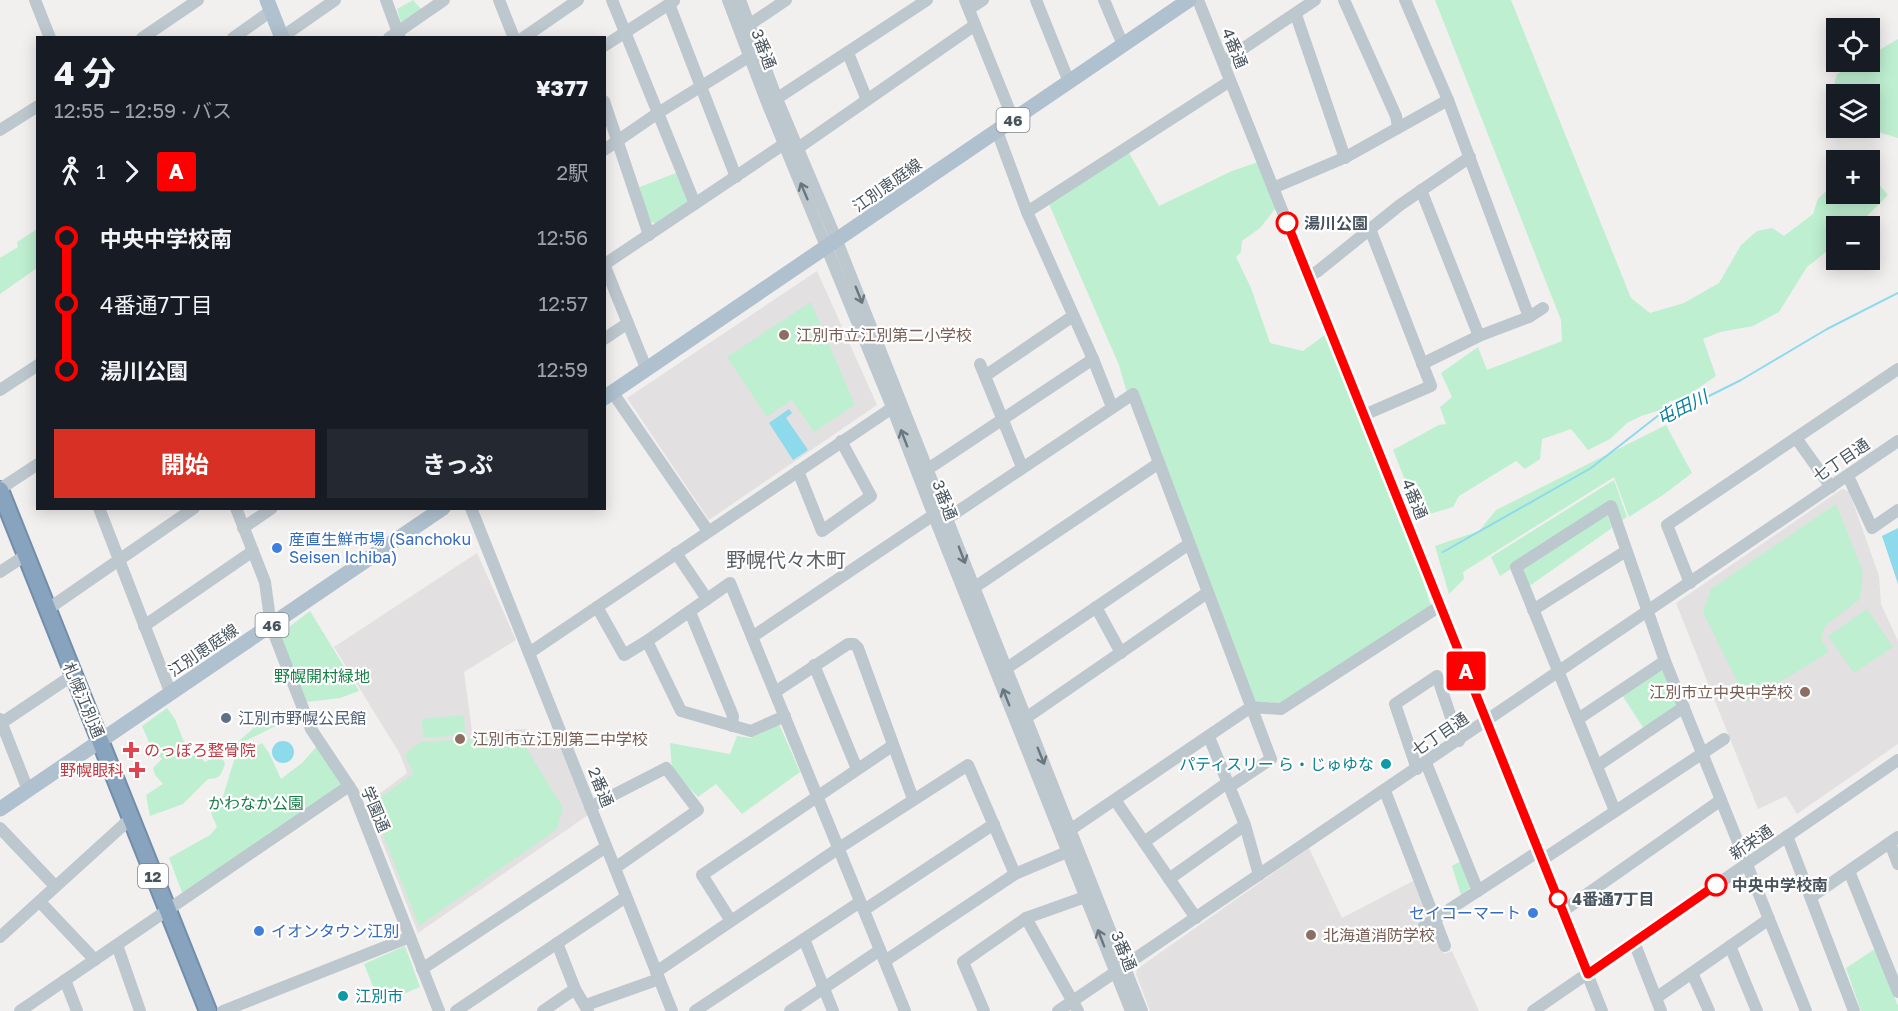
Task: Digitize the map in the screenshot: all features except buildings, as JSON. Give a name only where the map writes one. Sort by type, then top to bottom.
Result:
[{"type":"highway","name":"札幌江別通","points":[[0,490],[208,1011]]},
{"type":"main road","name":"江別恵庭線","points":[[609,395],[1190,0]]},
{"type":"main road","points":[[269,6],[282,36]]},
{"type":"main road","name":"江別恵庭線","points":[[0,809],[440,510]]},
{"type":"street","points":[[35,0],[49,36]]},
{"type":"street","points":[[145,36],[198,0]]},
{"type":"street","points":[[283,36],[335,0]]},
{"type":"street","points":[[386,0],[395,35],[444,0]]},
{"type":"street","points":[[499,0],[513,36]]},
{"type":"street","points":[[526,36],[578,0]]},
{"type":"street","points":[[612,0],[695,204]]},
{"type":"street","name":"3番通","points":[[728,0],[754,53],[784,144],[832,243]]},
{"type":"street","name":"3番通","points":[[740,0],[749,25],[754,53]]},
{"type":"street","points":[[749,25],[786,0]]},
{"type":"street","points":[[772,102],[927,0]]},
{"type":"street","points":[[983,0],[967,5],[1013,119]]},
{"type":"street","points":[[1036,0],[1069,82]]},
{"type":"street","points":[[1104,0],[1123,45]]},
{"type":"street","name":"4番通","points":[[1198,0],[1602,1011]]},
{"type":"street","points":[[1223,62],[1316,0]]},
{"type":"street","points":[[1344,0],[1396,116],[1398,127]]},
{"type":"street","points":[[1405,0],[1448,100],[1529,317]]},
{"type":"street","points":[[606,45],[672,2],[736,177]]},
{"type":"street","points":[[235,36],[269,6]]},
{"type":"street","points":[[1296,15],[1345,158]]},
{"type":"street","points":[[798,148],[975,24]]},
{"type":"street","points":[[848,52],[867,100]]},
{"type":"street","points":[[606,149],[754,53]]},
{"type":"street","points":[[1027,212],[1230,81]]},
{"type":"street","points":[[1273,188],[1345,158],[1448,100]]},
{"type":"street","name":"3番通","points":[[772,102],[798,148],[832,243],[1119,969],[1131,1011]]},
{"type":"street","points":[[0,130],[36,107]]},
{"type":"street","points":[[606,107],[649,235]]},
{"type":"street","points":[[997,131],[1027,212],[1093,358],[1112,407]]},
{"type":"street","points":[[606,263],[784,144]]},
{"type":"street","points":[[1308,277],[1318,272],[1421,190],[1470,157]]},
{"type":"street","points":[[1421,190],[1479,336]]},
{"type":"street","points":[[1364,415],[1431,386],[1370,229]]},
{"type":"street","points":[[608,283],[628,323],[646,368]]},
{"type":"street","points":[[1422,364],[1479,336],[1529,317],[1544,308]]},
{"type":"street","points":[[985,376],[1073,316]]},
{"type":"street","points":[[606,338],[628,323]]},
{"type":"street","points":[[923,472],[1093,358]]},
{"type":"street","points":[[981,364],[1022,467]]},
{"type":"street","points":[[0,390],[36,367]]},
{"type":"street","points":[[1690,583],[1666,525],[1898,369]]},
{"type":"street","points":[[752,636],[1022,467],[1133,394],[1270,759],[1144,842]]},
{"type":"street","points":[[609,395],[708,531]]},
{"type":"street","points":[[529,653],[897,404]]},
{"type":"street","points":[[1796,438],[1831,487]]},
{"type":"street","points":[[798,471],[822,531],[871,496],[841,441]]},
{"type":"street","name":"七丁目通","points":[[1058,1011],[1075,1006],[1119,969],[1459,741],[1898,441]]},
{"type":"street","points":[[975,587],[1159,463]]},
{"type":"street","points":[[0,490],[36,465]]},
{"type":"street","points":[[1848,476],[1872,528],[1898,510]]},
{"type":"street","points":[[1616,811],[1516,567],[1611,507],[1665,662],[1804,1010]]},
{"type":"street","points":[[100,510],[171,694]]},
{"type":"street","points":[[48,609],[191,510]]},
{"type":"street","name":"学園通","points":[[237,510],[265,582],[270,626],[311,729],[349,786],[439,1011]]},
{"type":"street","points":[[243,528],[269,510]]},
{"type":"street","name":"2番通","points":[[472,510],[672,1011]]},
{"type":"street","name":"3番通","points":[[940,517],[975,587],[1007,668],[1022,721]]},
{"type":"street","points":[[1007,668],[1189,544]]},
{"type":"street","points":[[144,626],[253,551]]},
{"type":"street","points":[[1533,610],[1626,551]]},
{"type":"street","points":[[676,553],[707,599]]},
{"type":"street","points":[[0,572],[26,555]]},
{"type":"street","points":[[597,607],[624,655],[730,583],[905,1011]]},
{"type":"street","points":[[1022,721],[1207,593]]},
{"type":"street","points":[[1066,833],[1251,707],[1281,709],[1440,606]]},
{"type":"street","points":[[1096,607],[1122,653]]},
{"type":"street","points":[[690,612],[733,716],[732,726]]},
{"type":"street","points":[[647,641],[681,711],[751,731],[785,716]]},
{"type":"street","points":[[775,692],[849,644],[858,648],[913,799]]},
{"type":"street","points":[[1578,719],[1665,662]]},
{"type":"street","points":[[814,665],[857,770]]},
{"type":"street","points":[[28,790],[1,722],[73,675]]},
{"type":"street","points":[[1459,741],[1437,676],[1395,704],[1478,891]]},
{"type":"street","points":[[1597,766],[1684,707]]},
{"type":"street","points":[[1209,737],[1245,825],[1259,875]]},
{"type":"street","points":[[1424,926],[1478,891],[1616,811],[1724,739]]},
{"type":"street","points":[[730,921],[702,875],[892,746]]},
{"type":"street","name":"新栄通","points":[[1533,1011],[1898,760]]},
{"type":"street","points":[[557,943],[575,989],[587,1008],[657,975],[730,921],[838,848],[968,765],[1015,874]]},
{"type":"street","points":[[590,807],[666,768],[698,810],[615,868]]},
{"type":"street","points":[[20,1011],[349,786]]},
{"type":"street","points":[[1385,791],[1445,946]]},
{"type":"street","points":[[1115,800],[1196,918]]},
{"type":"street","points":[[1563,911],[1721,800]]},
{"type":"street","points":[[0,937],[130,819]]},
{"type":"street","points":[[695,1011],[804,939],[862,906],[994,824]]},
{"type":"street","points":[[1169,879],[1245,825]]},
{"type":"street","points":[[0,828],[56,886]]},
{"type":"street","name":"3番通","points":[[1066,833],[1067,852],[1085,897],[1142,1011]]},
{"type":"street","points":[[1787,837],[1854,1011]]},
{"type":"street","points":[[1811,897],[1894,840],[1898,864]]},
{"type":"street","points":[[422,969],[606,847]]},
{"type":"street","points":[[790,1011],[824,988],[882,956],[1015,874],[1067,852]]},
{"type":"street","points":[[1849,871],[1898,992]]},
{"type":"street","points":[[456,1011],[626,897]]},
{"type":"street","points":[[984,1011],[963,962],[1026,918],[1085,897]]},
{"type":"street","points":[[40,902],[95,960]]},
{"type":"street","points":[[1026,918],[1075,1006]]},
{"type":"street","points":[[1656,998],[1769,919]]},
{"type":"street","points":[[223,1011],[410,937]]},
{"type":"street","points":[[804,939],[833,1011]]},
{"type":"street","points":[[1634,942],[1661,1011]]},
{"type":"street","points":[[117,945],[140,1011]]},
{"type":"street","points":[[1730,946],[1757,1011]]},
{"type":"street","points":[[1692,973],[1709,1011]]},
{"type":"street","points":[[65,980],[77,1011]]},
{"type":"street","points":[[543,1011],[575,989]]},
{"type":"shaded area","name":"江別市立江別第二小学校","points":[[817,271],[877,405],[709,520],[627,398]]},
{"type":"shaded area","name":"江別市立中央中学校","points":[[1842,489],[1849,491],[1879,576],[1881,604],[1898,641],[1898,744],[1797,814],[1786,796],[1758,809],[1676,603]]},
{"type":"shaded area","name":"江別市立江別第二中学校","points":[[477,553],[516,640],[464,672],[472,731],[527,729],[530,745],[554,733],[588,815],[418,933],[367,803],[407,773],[400,754],[334,647]]},
{"type":"shaded area","name":"北海道消防学校","points":[[1309,848],[1342,918],[1413,881],[1444,954],[1452,951],[1479,1011],[1150,1011],[1136,974],[1137,969]]},
{"type":"green space","points":[[413,0],[421,9],[401,22],[397,9]]},
{"type":"green space","points":[[1435,0],[1511,0],[1631,298],[1650,313],[1684,303],[1719,283],[1741,245],[1757,231],[1772,228],[1784,236],[1813,214],[1818,199],[1826,191],[1826,204],[1879,204],[1867,216],[1826,216],[1826,252],[1807,267],[1779,312],[1753,326],[1720,332],[1703,339],[1716,376],[1681,400],[1669,401],[1667,408],[1627,423],[1610,439],[1588,450],[1571,429],[1542,439],[1540,459],[1525,469],[1516,461],[1459,496],[1453,507],[1420,517],[1393,450],[1439,425],[1446,424],[1440,407],[1452,397],[1441,373],[1478,347],[1487,370],[1562,341],[1561,320]]},
{"type":"green space","points":[[1898,39],[1898,138],[1880,133],[1880,84],[1834,84],[1837,74],[1841,72],[1880,72],[1880,50]]},
{"type":"green space","name":"湯川公園","points":[[1128,151],[1159,206],[1232,171],[1261,161],[1278,205],[1260,228],[1242,241],[1241,252],[1236,257],[1251,288],[1270,343],[1303,351],[1326,334],[1404,523],[1431,606],[1283,703],[1252,701],[1137,390],[1127,393],[1119,365],[1049,204]]},
{"type":"green space","points":[[676,173],[687,199],[687,205],[657,224],[651,222],[637,188]]},
{"type":"green space","points":[[1880,186],[1888,195],[1880,203]]},
{"type":"green space","points":[[36,230],[36,269],[0,294],[0,258],[18,247],[17,242]]},
{"type":"green space","points":[[811,302],[855,405],[814,432],[792,400],[767,417],[727,357]]},
{"type":"green space","points":[[1666,425],[1692,473],[1629,517],[1614,477],[1463,572],[1464,579],[1449,594],[1435,546],[1479,531],[1496,510]]},
{"type":"green space","points":[[1614,480],[1627,517],[1619,522],[1611,503],[1500,576],[1491,557]]},
{"type":"green space","points":[[1836,504],[1863,571],[1860,599],[1825,626],[1821,639],[1829,652],[1747,702],[1703,612],[1711,589]]},
{"type":"green space","points":[[1607,514],[1612,528],[1528,587],[1521,568]]},
{"type":"green space","points":[[1867,609],[1893,647],[1854,673],[1828,636]]},
{"type":"green space","name":"野幌開村緑地","points":[[310,611],[359,691],[340,698],[306,702],[280,634]]},
{"type":"green space","points":[[1661,669],[1664,670],[1677,705],[1644,729],[1622,695]]},
{"type":"green space","points":[[167,708],[175,719],[184,742],[205,762],[221,755],[225,764],[220,776],[208,779],[183,804],[150,816],[146,795],[163,784],[155,775],[153,768],[162,759],[152,749],[142,726]]},
{"type":"green space","points":[[283,710],[288,720],[231,748],[264,719]]},
{"type":"green space","points":[[464,715],[465,735],[423,738],[422,719]]},
{"type":"green space","points":[[779,724],[800,772],[742,814],[716,784],[698,797],[672,770],[670,743],[730,754],[737,736],[751,738]]},
{"type":"green space","points":[[519,736],[563,808],[557,829],[419,926],[371,804],[413,774],[405,754],[421,742]]},
{"type":"green space","name":"かわなか公園","points":[[262,743],[281,779],[302,763],[318,745],[344,787],[183,895],[169,858],[210,835],[217,827],[211,813],[221,803],[235,757],[237,760],[243,753]]},
{"type":"green space","points":[[1461,861],[1471,887],[1461,895],[1452,866]]},
{"type":"green space","points":[[405,946],[420,987],[380,1004],[364,964]]},
{"type":"green space","points":[[1875,949],[1898,1011],[1861,1011],[1846,968]]},
{"type":"water","points":[[789,409],[792,413],[786,418],[808,450],[793,460],[769,423]]},
{"type":"water","points":[[1898,528],[1898,584],[1882,536]]},
{"type":"water","points":[[283,741],[293,748],[294,752],[287,762],[283,763],[273,756],[272,752],[279,742]]},
{"type":"waterway","name":"屯田川","points":[[1443,552],[1591,468],[1664,411],[1703,399],[1741,380],[1827,329],[1898,293]]},
{"type":"bus line","name":"A","points":[[1287,223],[1588,974],[1716,885]]},
{"type":"place","name":"湯川公園","points":[[1287,223]]},
{"type":"place","name":"江別市立江別第二小学校","points":[[784,335]]},
{"type":"place","name":"産直生鮮市場 (Sanchoku Seisen Ichiba)","points":[[277,548]]},
{"type":"place","name":"江別市立中央中学校","points":[[1805,692]]},
{"type":"place","name":"江別市野幌公民館","points":[[226,718]]},
{"type":"place","name":"江別市立江別第二中学校","points":[[460,739]]},
{"type":"place","name":"のっぽろ整骨院","points":[[131,750]]},
{"type":"place","name":"パティスリー ら・じゅゆな","points":[[1386,764]]},
{"type":"place","name":"野幌眼科","points":[[137,770]]},
{"type":"place","name":"中央中学校南","points":[[1716,885]]},
{"type":"place","name":"4番通7丁目","points":[[1558,899]]},
{"type":"place","name":"セイコーマート","points":[[1533,913]]},
{"type":"place","name":"イオンタウン江別","points":[[259,931]]},
{"type":"place","name":"北海道消防学校","points":[[1311,935]]},
{"type":"place","name":"江別市","points":[[343,996]]},
{"type":"district","name":"野幌代々木町","points":[[786,559]]}]
